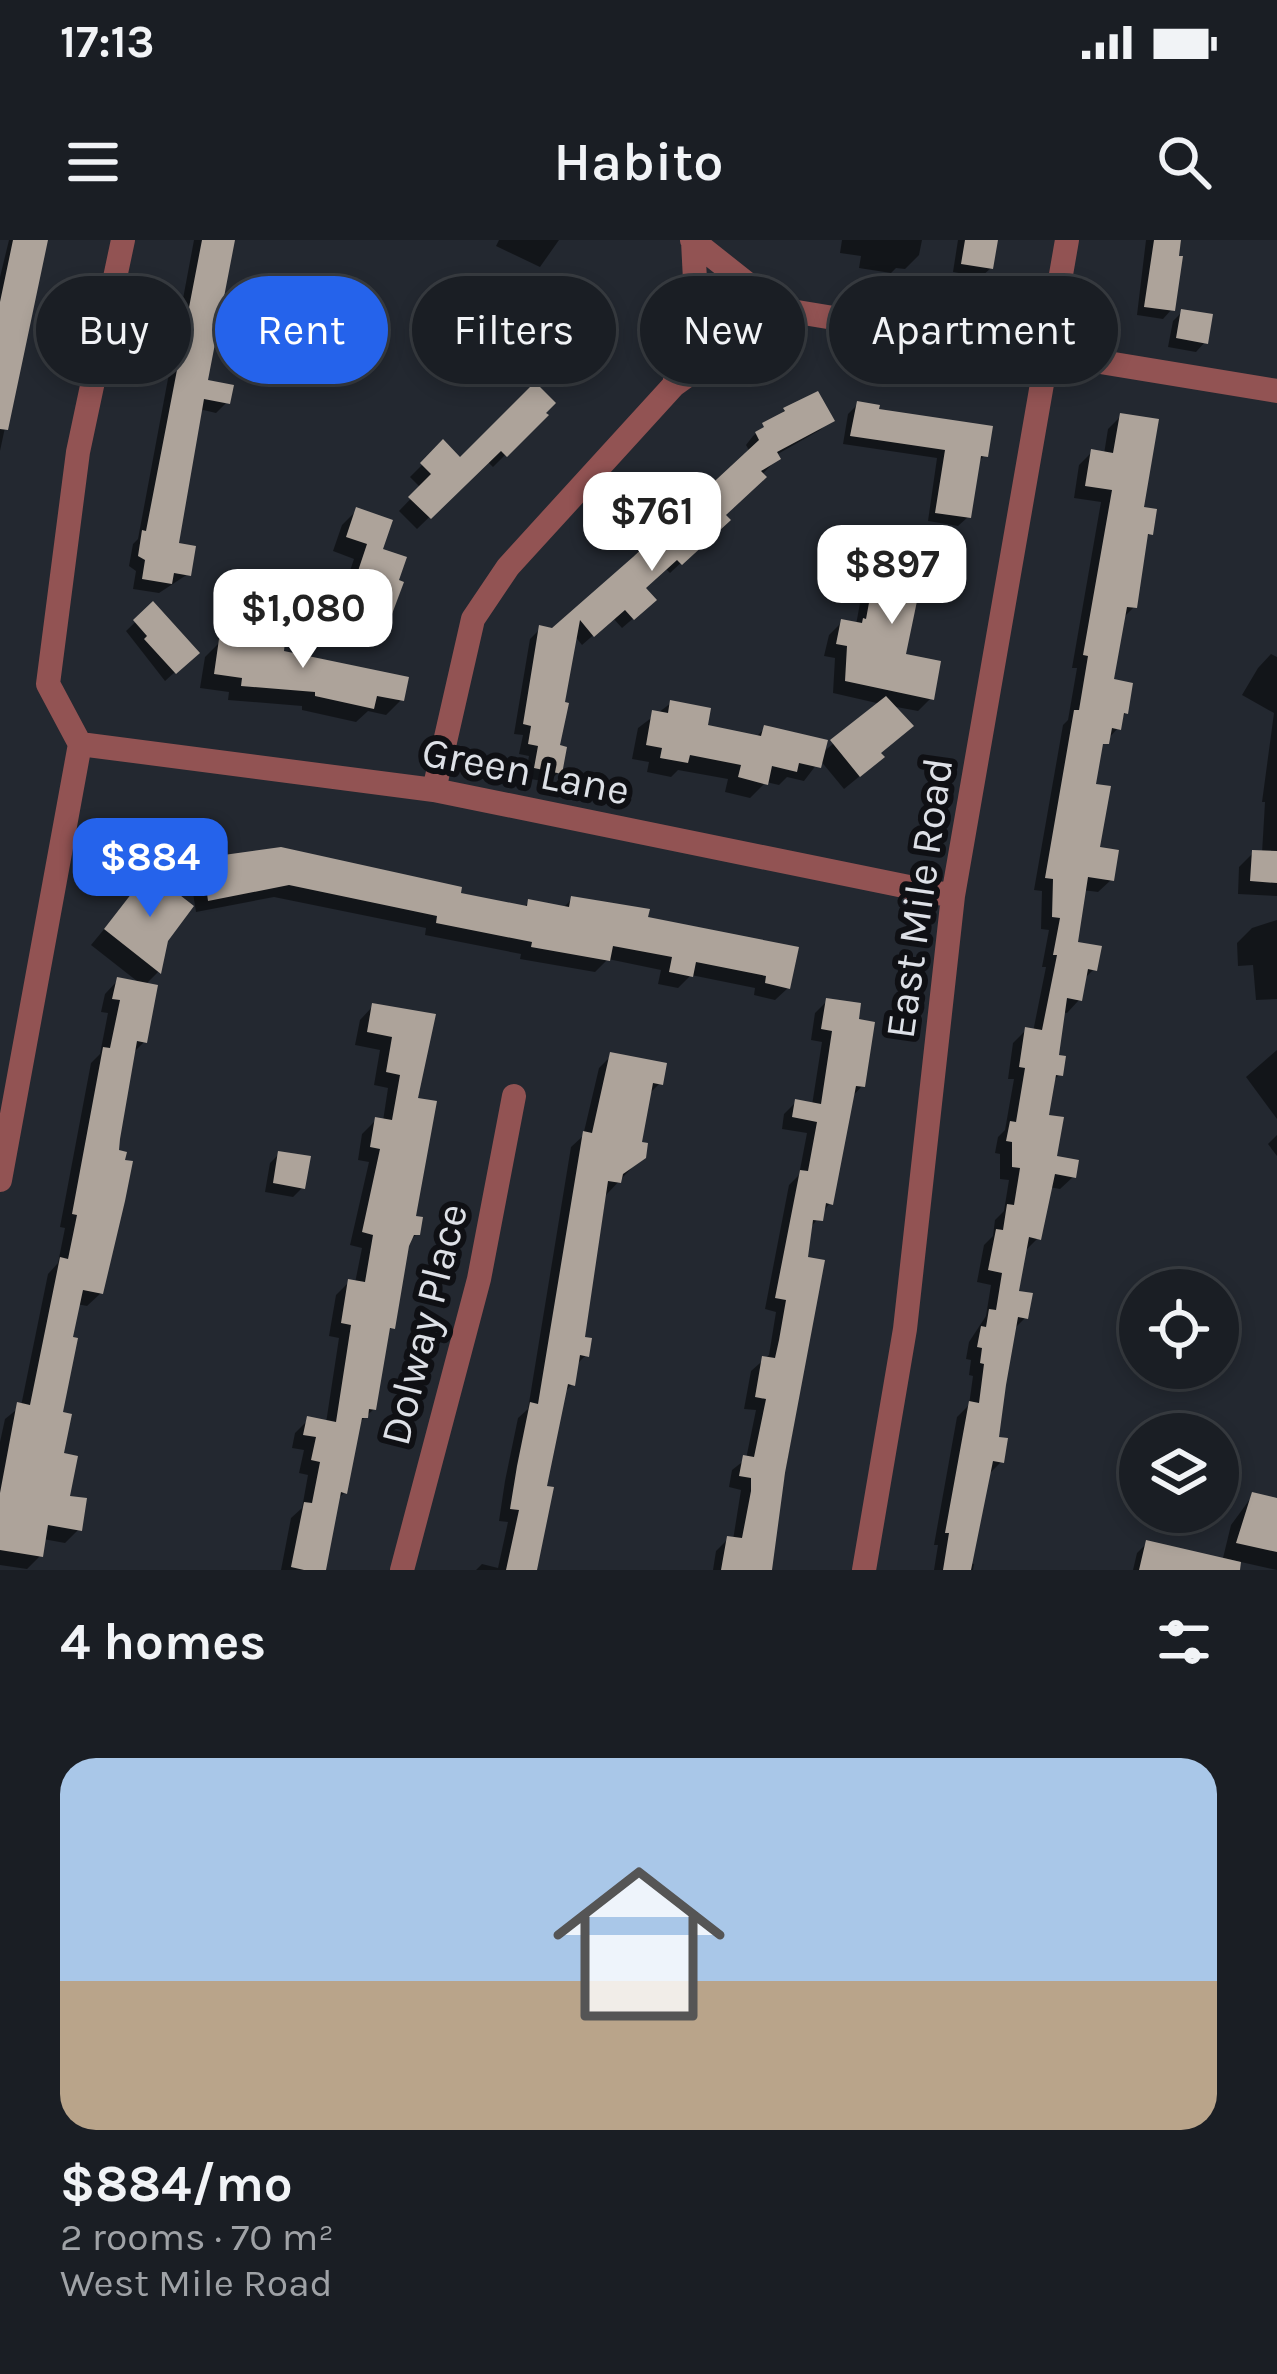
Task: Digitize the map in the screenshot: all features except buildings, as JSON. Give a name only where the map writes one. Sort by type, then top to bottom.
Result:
[{"type":"street","points":[[0,1180],[80,744],[48,684],[78,452],[122,240]]},
{"type":"street","name":"East Mile Road","points":[[1061,276],[1067,240]]},
{"type":"street","points":[[693,241],[737,276]]},
{"type":"street","points":[[434,790],[473,619],[508,567],[674,385],[695,280],[693,241]]},
{"type":"street","points":[[1118,364],[1277,392]]},
{"type":"street","name":"East Mile Road","points":[[864,1570],[905,1329],[953,896],[1041,384]]},
{"type":"street","name":"Green Lane","points":[[80,744],[434,790],[953,896]]},
{"type":"street","name":"Dolway Place","points":[[401,1570],[479,1279],[514,1096]]}]
